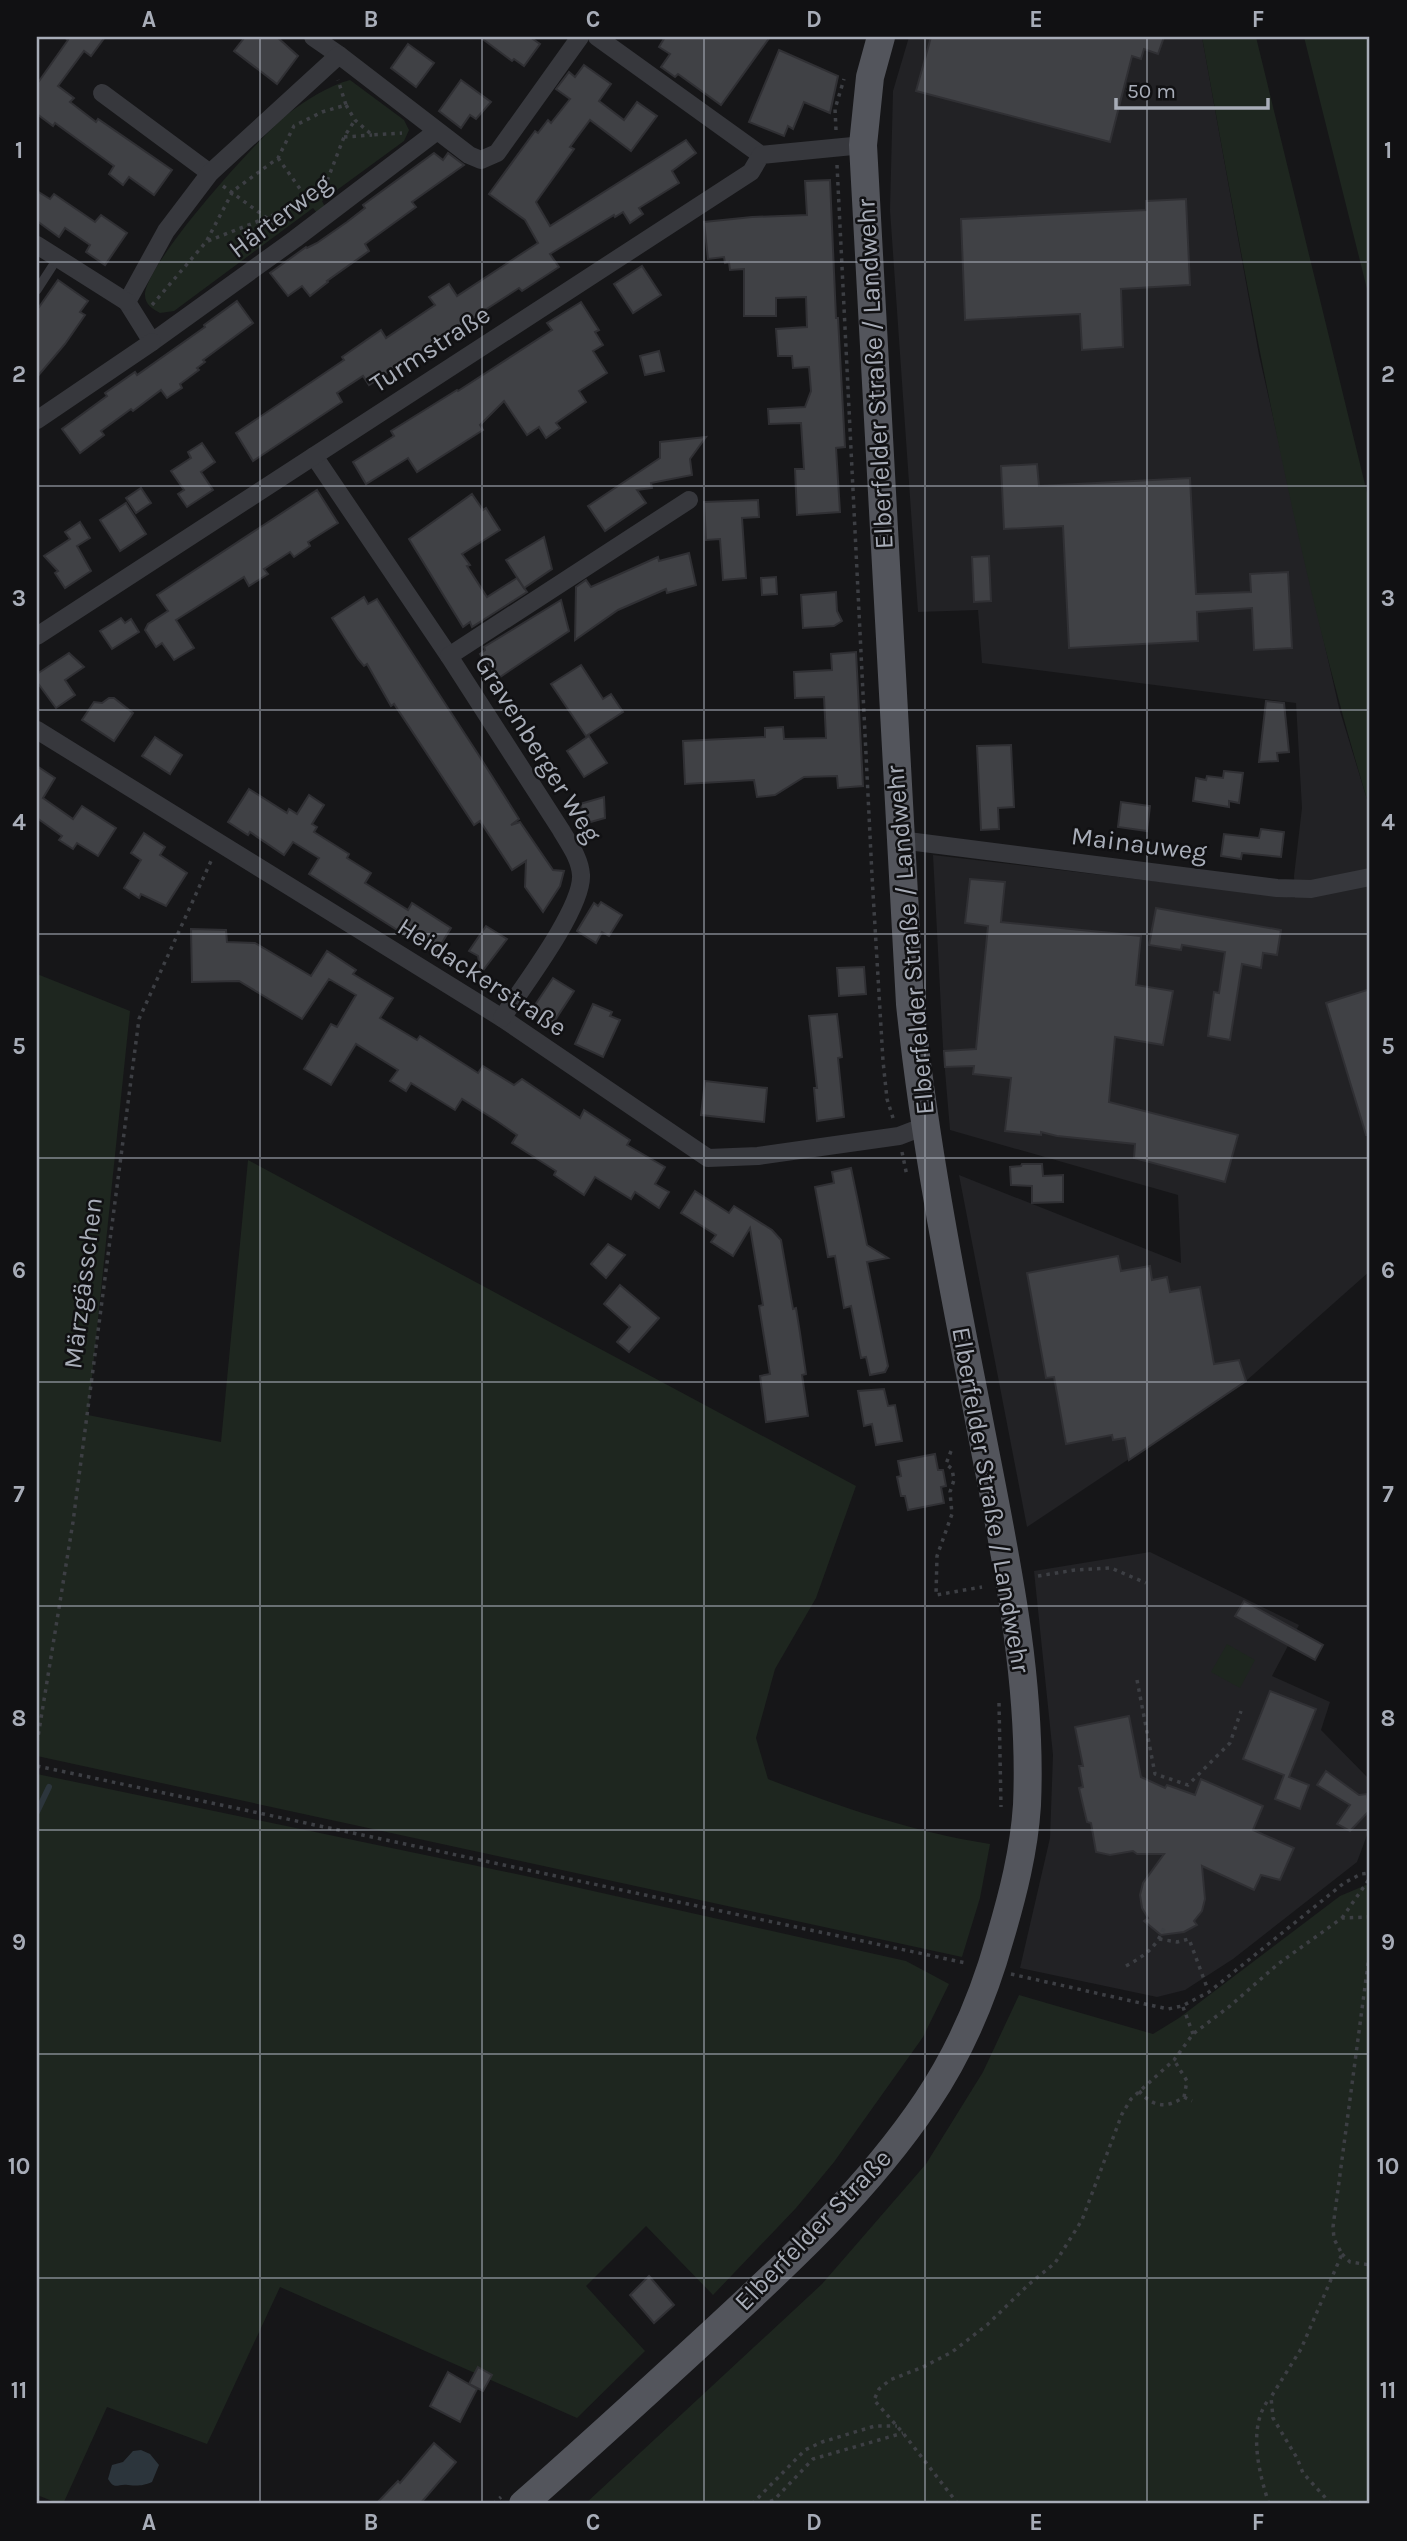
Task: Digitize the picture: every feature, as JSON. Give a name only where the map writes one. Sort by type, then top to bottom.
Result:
[{"type":"main road","name":"Elberfelder Straße / Landwehr","points":[[881,37],[850,147],[910,1004],[925,1126],[1011,1588],[1026,1727]]},
{"type":"main road","name":"Elberfelder Straße","points":[[513,2500],[769,2280],[848,2200],[893,2148],[929,2098],[1007,1973],[1027,1806],[1026,1727]]},
{"type":"street","points":[[313,37],[336,58],[469,155],[481,160],[497,153],[580,37]]},
{"type":"street","points":[[597,37],[761,155],[850,147]]},
{"type":"street","points":[[127,302],[166,231],[210,173],[336,58]]},
{"type":"street","points":[[102,93],[210,173]]},
{"type":"street","name":"Härterweg","points":[[37,420],[152,342],[295,239],[437,131]]},
{"type":"street","name":"Turmstraße","points":[[37,636],[751,172],[761,155]]},
{"type":"street","points":[[37,245],[127,302],[152,342]]},
{"type":"street","name":"Gravenberger Weg","points":[[314,456],[449,656],[576,855],[581,876],[576,899],[555,937],[502,1018]]},
{"type":"street","name":"Gravenberger Weg","points":[[449,656],[689,500]]},
{"type":"street","name":"Heidackerstraße","points":[[37,730],[502,1018],[708,1158],[758,1156],[898,1136],[925,1126]]},
{"type":"street","name":"Mainauweg","points":[[900,840],[1277,888],[1311,889],[1370,877]]},
{"type":"lane","points":[[37,290],[57,260]]},
{"type":"path","points":[[336,58],[346,104],[355,120],[372,135]]},
{"type":"path","points":[[845,76],[835,109],[850,147],[883,1061],[887,1099],[910,1188]]},
{"type":"path","points":[[138,320],[206,242],[233,191],[278,158],[294,126],[346,104]]},
{"type":"path","points":[[206,242],[315,196],[327,181],[344,137],[355,120]]},
{"type":"path","points":[[344,137],[437,131]]},
{"type":"path","points":[[278,158],[308,200]]},
{"type":"path","points":[[210,173],[295,239]]},
{"type":"path","name":"Märzgässchen","points":[[37,1743],[73,1522],[139,1019],[219,843]]},
{"type":"path","points":[[951,1451],[946,1464],[952,1469],[954,1480],[950,1492],[952,1514],[937,1556],[936,1595],[982,1587]]},
{"type":"path","points":[[1038,1576],[1111,1568],[1146,1583]]},
{"type":"path","points":[[987,1579],[989,1591]]},
{"type":"path","points":[[1137,1680],[1155,1774],[1188,1785],[1230,1743],[1241,1711]]},
{"type":"path","points":[[999,1701],[1001,1819]]},
{"type":"path","points":[[37,1766],[1168,2008],[1182,2006],[1209,1992],[1344,1883],[1361,1874],[1370,1876],[1342,1918],[1278,1964],[1193,2034],[1174,2060],[1131,2099],[1122,2114],[1082,2220],[1055,2263],[987,2325],[952,2352],[890,2380],[879,2389],[874,2400],[904,2433],[958,2504]]},
{"type":"path","points":[[1342,1918],[1370,1917]]},
{"type":"path","points":[[1126,1966],[1148,1954],[1164,1928]]},
{"type":"path","points":[[1159,1939],[1177,1942],[1189,1939],[1209,1992]]},
{"type":"path","points":[[1370,1949],[1333,2227],[1334,2239],[1342,2254],[1350,2262],[1370,2265]]},
{"type":"path","points":[[1182,2006],[1193,2034]]},
{"type":"path","points":[[1174,2060],[1187,2081],[1184,2097]]},
{"type":"path","points":[[1139,2091],[1149,2102],[1158,2105],[1167,2106],[1184,2097]]},
{"type":"path","points":[[1184,2097],[1192,2101]]},
{"type":"path","points":[[1269,2504],[1257,2449],[1259,2416],[1301,2349],[1342,2254]]},
{"type":"path","points":[[1271,2397],[1273,2418],[1303,2473],[1331,2504]]},
{"type":"path","points":[[752,2504],[805,2450],[875,2426],[897,2426]]},
{"type":"path","points":[[762,2504],[774,2500],[813,2459],[904,2433]]},
{"type":"path","points":[[493,2504],[513,2500]]},
{"type":"shaded area","points":[[909,37],[1202,37],[1259,355],[1339,708],[1370,809],[1370,1271],[1246,1381],[1027,1527],[959,1175],[1181,1263],[1178,1195],[950,1130],[933,855],[1295,898],[1294,876],[1302,808],[1296,703],[982,663],[978,610],[918,612],[890,210],[893,91]]},
{"type":"shaded area","points":[[1202,37],[1256,37],[1370,505],[1370,809],[1343,714],[1295,522]]},
{"type":"shaded area","points":[[1304,37],[1369,37],[1370,301]]},
{"type":"shaded area","points":[[350,80],[404,120],[409,130],[404,141],[322,201],[325,207],[317,213],[313,208],[174,311],[160,313],[152,308],[147,303],[145,293],[151,276],[185,227],[232,171],[289,113],[318,94]]},
{"type":"shaded area","points":[[37,974],[130,1011],[88,1415],[221,1442],[248,1160],[856,1486],[816,1598],[775,1669],[756,1738],[768,1779],[877,1818],[990,1844],[980,1898],[962,1957],[37,1756]]},
{"type":"shaded area","points":[[1150,1552],[1299,1625],[1272,1676],[1330,1702],[1321,1730],[1370,1780],[1370,1827],[1357,1862],[1233,1959],[1185,1990],[1157,1997],[1020,1968],[1050,1838],[1053,1755],[1034,1571]]},
{"type":"shaded area","points":[[1227,1644],[1255,1660],[1240,1688],[1211,1672]]},
{"type":"shaded area","points":[[37,1774],[535,1878],[906,1961],[949,1984],[923,2037],[834,2162],[796,2208],[713,2295],[646,2226],[586,2286],[645,2351],[577,2418],[280,2287],[207,2444],[107,2407],[63,2504],[60,2504],[37,2495]]},
{"type":"shaded area","points":[[1366,1885],[1370,1886],[1370,2504],[585,2504],[822,2284],[926,2164],[983,2072],[1019,1995],[1153,2034],[1179,2018],[1340,1896]]},
{"type":"shaded area","points":[[141,2450],[150,2454],[159,2465],[152,2482],[113,2485],[108,2479],[112,2465],[123,2462],[133,2451]]},
{"type":"building","points":[[64,37],[105,37],[91,56],[84,51],[58,86],[74,98],[70,102],[96,122],[98,119],[172,170],[154,195],[129,177],[123,185],[109,174],[114,166],[55,123],[53,126],[37,114],[37,84],[68,40]]},
{"type":"building","points":[[245,37],[277,37],[298,56],[277,84],[234,51]]},
{"type":"building","points":[[480,37],[530,37],[540,44],[524,66],[514,59],[512,61]]},
{"type":"building","points":[[665,37],[770,37],[721,105],[678,74],[675,77],[661,67],[670,54],[659,47]]},
{"type":"building","points":[[931,37],[1164,37],[1158,54],[1144,49],[1141,59],[1132,56],[1110,142],[916,91]]},
{"type":"building","points":[[408,44],[434,63],[416,87],[391,68]]},
{"type":"building","points":[[779,50],[838,76],[830,113],[804,102],[793,129],[788,126],[784,136],[749,122]]},
{"type":"building","points":[[584,65],[611,84],[599,101],[624,120],[637,102],[657,116],[631,151],[590,120],[570,147],[574,149],[536,202],[550,226],[686,140],[696,153],[672,171],[679,183],[639,208],[643,214],[630,223],[623,212],[615,217],[614,215],[550,254],[559,267],[522,291],[519,288],[369,385],[363,376],[337,393],[342,402],[253,461],[236,433],[344,360],[342,357],[381,330],[386,338],[435,305],[429,297],[449,284],[457,296],[538,243],[525,220],[489,194],[535,131],[538,133],[548,120],[551,123],[570,99],[556,89],[569,72],[575,77]]},
{"type":"building","points":[[461,80],[491,102],[476,119],[470,115],[461,128],[439,111]]},
{"type":"building","points":[[434,153],[443,160],[448,153],[464,165],[412,202],[416,207],[365,244],[369,251],[310,296],[302,286],[288,296],[270,273],[347,222],[365,208],[363,205]]},
{"type":"building","points":[[830,180],[845,447],[836,448],[840,512],[797,515],[795,469],[804,469],[801,423],[769,424],[768,409],[805,407],[811,391],[809,367],[793,368],[792,356],[778,356],[776,329],[807,327],[806,297],[776,298],[776,316],[744,316],[744,269],[730,270],[729,262],[725,263],[724,257],[708,259],[704,222],[807,215],[805,181]]},
{"type":"building","points":[[37,191],[50,199],[54,194],[95,222],[101,215],[127,233],[105,265],[86,252],[90,245],[65,228],[59,237],[37,221]]},
{"type":"building","points":[[1186,199],[1190,285],[1121,289],[1123,347],[1082,350],[1080,314],[965,320],[961,219],[1146,210],[1146,201]]},
{"type":"building","points":[[642,266],[661,295],[633,313],[614,284]]},
{"type":"building","points":[[58,280],[88,301],[80,312],[85,315],[37,377],[37,310]]},
{"type":"building","points":[[237,301],[253,323],[203,360],[205,362],[197,368],[199,370],[180,384],[182,388],[167,398],[161,390],[133,411],[131,409],[101,431],[104,435],[80,453],[62,429],[107,396],[105,393],[135,372],[137,375]]},
{"type":"building","points":[[581,302],[599,330],[595,332],[603,345],[593,351],[607,373],[579,391],[586,402],[556,423],[560,428],[546,438],[539,427],[527,435],[504,401],[480,425],[483,430],[417,472],[408,458],[366,484],[353,462],[394,436],[391,431],[552,330],[547,323]]},
{"type":"building","points":[[659,351],[664,371],[645,375],[640,356]]},
{"type":"building","points":[[706,437],[690,459],[692,475],[651,483],[652,488],[637,490],[646,503],[605,531],[588,506],[660,458],[660,442]]},
{"type":"building","points":[[202,443],[215,462],[201,472],[213,490],[187,507],[178,494],[184,490],[171,471],[191,458],[188,452]]},
{"type":"building","points":[[1037,464],[1039,486],[1190,478],[1196,594],[1251,592],[1250,574],[1288,572],[1292,648],[1254,650],[1252,608],[1197,612],[1198,641],[1069,648],[1063,526],[1004,529],[1001,466]]},
{"type":"building","points":[[141,488],[151,503],[136,513],[126,498]]},
{"type":"building","points":[[317,490],[338,523],[308,542],[310,546],[294,557],[290,552],[264,569],[268,574],[249,586],[244,577],[176,620],[194,648],[174,660],[162,643],[156,647],[145,630],[148,624],[168,611],[157,595]]},
{"type":"building","points":[[472,494],[483,510],[486,508],[500,530],[462,554],[470,565],[467,566],[487,597],[517,578],[527,592],[472,627],[470,622],[463,627],[409,539]]},
{"type":"building","points":[[758,500],[759,517],[742,518],[746,578],[723,580],[720,539],[706,540],[704,502]]},
{"type":"building","points":[[126,503],[146,534],[120,551],[100,520]]},
{"type":"building","points":[[80,522],[90,538],[77,546],[91,571],[65,588],[55,573],[58,571],[44,556],[70,539],[65,532]]},
{"type":"building","points":[[544,537],[552,569],[524,588],[506,560]]},
{"type":"building","points":[[689,553],[696,585],[667,593],[666,589],[618,610],[575,640],[576,587],[586,580],[591,587],[658,557],[659,561]]},
{"type":"building","points":[[989,556],[991,601],[974,602],[972,557]]},
{"type":"building","points":[[776,577],[777,594],[762,595],[761,578]]},
{"type":"building","points":[[836,592],[837,611],[842,621],[834,626],[803,628],[801,595]]},
{"type":"building","points":[[364,597],[368,604],[377,599],[478,754],[519,819],[511,825],[520,822],[553,870],[564,871],[560,886],[543,912],[525,887],[526,861],[512,870],[480,821],[474,825],[394,704],[391,706],[367,664],[364,666],[358,659],[332,618]]},
{"type":"building","points":[[561,600],[569,631],[497,679],[480,654],[485,650],[484,647]]},
{"type":"building","points":[[121,618],[125,623],[131,619],[139,632],[112,649],[100,631]]},
{"type":"building","points":[[856,652],[863,786],[838,788],[837,776],[804,777],[775,795],[757,797],[754,780],[685,784],[683,741],[765,737],[765,728],[783,727],[784,739],[826,738],[824,697],[795,698],[794,672],[832,670],[831,654]]},
{"type":"building","points":[[69,653],[84,667],[65,680],[75,695],[56,708],[37,682],[37,674]]},
{"type":"building","points":[[581,665],[603,699],[611,694],[623,712],[586,736],[551,684]]},
{"type":"building","points":[[114,698],[133,713],[114,741],[82,720],[94,702],[102,703]]},
{"type":"building","points":[[1266,701],[1284,703],[1289,752],[1277,753],[1278,761],[1259,762]]},
{"type":"building","points":[[589,736],[607,763],[584,777],[567,751]]},
{"type":"building","points":[[155,737],[182,755],[170,774],[142,756]]},
{"type":"building","points":[[1011,745],[1014,807],[998,808],[999,829],[981,830],[977,746]]},
{"type":"building","points":[[37,766],[55,778],[43,798],[73,819],[82,806],[116,828],[98,856],[77,843],[73,849],[59,840],[62,836],[37,818]]},
{"type":"building","points":[[1224,771],[1243,773],[1239,803],[1229,801],[1229,807],[1193,801],[1196,778],[1223,778]]},
{"type":"building","points":[[249,789],[287,813],[289,809],[297,814],[309,795],[324,805],[312,824],[317,827],[314,832],[349,854],[347,858],[371,873],[365,883],[408,910],[412,903],[451,928],[435,954],[309,874],[319,858],[293,842],[284,855],[250,832],[248,835],[228,822]]},
{"type":"building","points":[[604,797],[605,818],[587,823],[580,804]]},
{"type":"building","points":[[1121,802],[1150,806],[1147,831],[1118,827]]},
{"type":"building","points":[[1261,829],[1284,832],[1281,857],[1242,853],[1241,859],[1221,856],[1224,834],[1259,838]]},
{"type":"building","points":[[144,833],[165,847],[160,855],[187,873],[166,906],[141,894],[139,898],[124,888],[141,860],[131,853]]},
{"type":"building","points":[[970,879],[1005,882],[1001,922],[1141,936],[1136,985],[1173,991],[1163,1045],[1115,1037],[1109,1102],[1238,1135],[1225,1182],[1134,1158],[1135,1144],[1041,1132],[1041,1135],[1005,1131],[1011,1078],[973,1074],[974,1066],[945,1067],[944,1051],[976,1049],[988,926],[965,923]]},
{"type":"building","points":[[601,902],[622,915],[609,936],[602,932],[596,943],[577,931],[594,903],[598,906]]},
{"type":"building","points":[[1156,908],[1281,930],[1277,955],[1263,953],[1261,968],[1242,964],[1230,1040],[1208,1036],[1214,992],[1219,993],[1225,952],[1182,945],[1181,950],[1149,945]]},
{"type":"building","points":[[486,926],[507,939],[481,973],[478,956],[469,951]]},
{"type":"building","points":[[191,929],[226,930],[227,942],[255,943],[311,976],[327,951],[356,970],[353,974],[393,998],[380,1018],[417,1040],[420,1036],[478,1073],[483,1066],[514,1085],[522,1079],[580,1118],[584,1110],[630,1140],[627,1145],[665,1167],[655,1184],[669,1192],[659,1208],[635,1192],[631,1199],[595,1177],[584,1195],[554,1175],[556,1171],[512,1143],[517,1135],[497,1121],[462,1099],[455,1110],[411,1083],[406,1091],[390,1081],[398,1070],[356,1044],[331,1085],[304,1069],[331,1024],[337,1027],[356,995],[329,979],[302,1019],[239,981],[192,982]]},
{"type":"building","points":[[864,967],[866,994],[839,996],[837,968]]},
{"type":"building","points":[[553,978],[574,991],[550,1028],[529,1014]]},
{"type":"building","points":[[1370,989],[1370,1135],[1366,1135],[1326,1003]]},
{"type":"building","points":[[593,1004],[612,1012],[610,1016],[620,1020],[603,1057],[575,1044]]},
{"type":"building","points":[[837,1014],[844,1117],[817,1121],[814,1088],[817,1088],[809,1016]]},
{"type":"building","points":[[705,1081],[767,1088],[764,1122],[701,1115]]},
{"type":"building","points":[[1042,1164],[1043,1176],[1063,1175],[1063,1202],[1032,1203],[1032,1186],[1011,1185],[1010,1167]]},
{"type":"building","points":[[851,1168],[867,1245],[888,1258],[867,1262],[888,1366],[885,1372],[870,1375],[866,1357],[861,1358],[851,1306],[844,1308],[835,1256],[828,1257],[815,1187],[834,1183],[832,1172]]},
{"type":"building","points":[[695,1191],[729,1213],[734,1206],[772,1230],[781,1240],[800,1333],[808,1416],[766,1422],[760,1376],[770,1374],[759,1306],[763,1305],[750,1228],[733,1256],[711,1242],[716,1235],[681,1213]]},
{"type":"building","points":[[608,1244],[625,1255],[606,1278],[591,1264]]},
{"type":"building","points":[[1118,1256],[1121,1271],[1150,1266],[1152,1280],[1167,1277],[1170,1292],[1200,1287],[1214,1364],[1239,1360],[1246,1381],[1129,1460],[1125,1438],[1113,1440],[1112,1435],[1066,1444],[1054,1377],[1046,1378],[1027,1273]]},
{"type":"building","points":[[620,1285],[659,1318],[629,1352],[617,1342],[630,1327],[604,1304]]},
{"type":"building","points":[[884,1389],[888,1406],[895,1405],[902,1441],[876,1445],[872,1424],[864,1426],[858,1391]]},
{"type":"building","points":[[935,1454],[938,1470],[943,1470],[946,1486],[941,1487],[944,1503],[908,1510],[905,1496],[901,1496],[897,1477],[901,1476],[898,1461]]},
{"type":"building","points":[[1244,1601],[1323,1645],[1315,1660],[1235,1616]]},
{"type":"building","points":[[1270,1691],[1316,1709],[1289,1777],[1309,1785],[1300,1809],[1275,1799],[1284,1775],[1243,1759]]},
{"type":"building","points":[[1129,1716],[1141,1777],[1165,1788],[1167,1785],[1195,1795],[1201,1779],[1263,1806],[1253,1830],[1294,1848],[1280,1880],[1261,1875],[1254,1890],[1202,1866],[1205,1899],[1202,1911],[1194,1921],[1197,1925],[1184,1932],[1161,1935],[1144,1921],[1148,1918],[1142,1908],[1140,1895],[1143,1883],[1164,1854],[1137,1854],[1133,1851],[1110,1855],[1096,1852],[1091,1823],[1087,1822],[1079,1788],[1083,1787],[1079,1766],[1083,1766],[1075,1727]]},
{"type":"building","points":[[1326,1771],[1359,1795],[1367,1794],[1370,1810],[1350,1831],[1337,1824],[1350,1805],[1317,1785]]},
{"type":"building","points":[[649,2276],[674,2305],[654,2323],[630,2295]]},
{"type":"building","points":[[478,2367],[492,2375],[483,2391],[469,2384]]},
{"type":"building","points":[[448,2372],[477,2389],[460,2422],[430,2406]]},
{"type":"building","points":[[434,2443],[456,2462],[420,2504],[376,2504],[398,2481],[400,2483]]},
{"type":"waterway","points":[[37,1812],[49,1787]]}]
